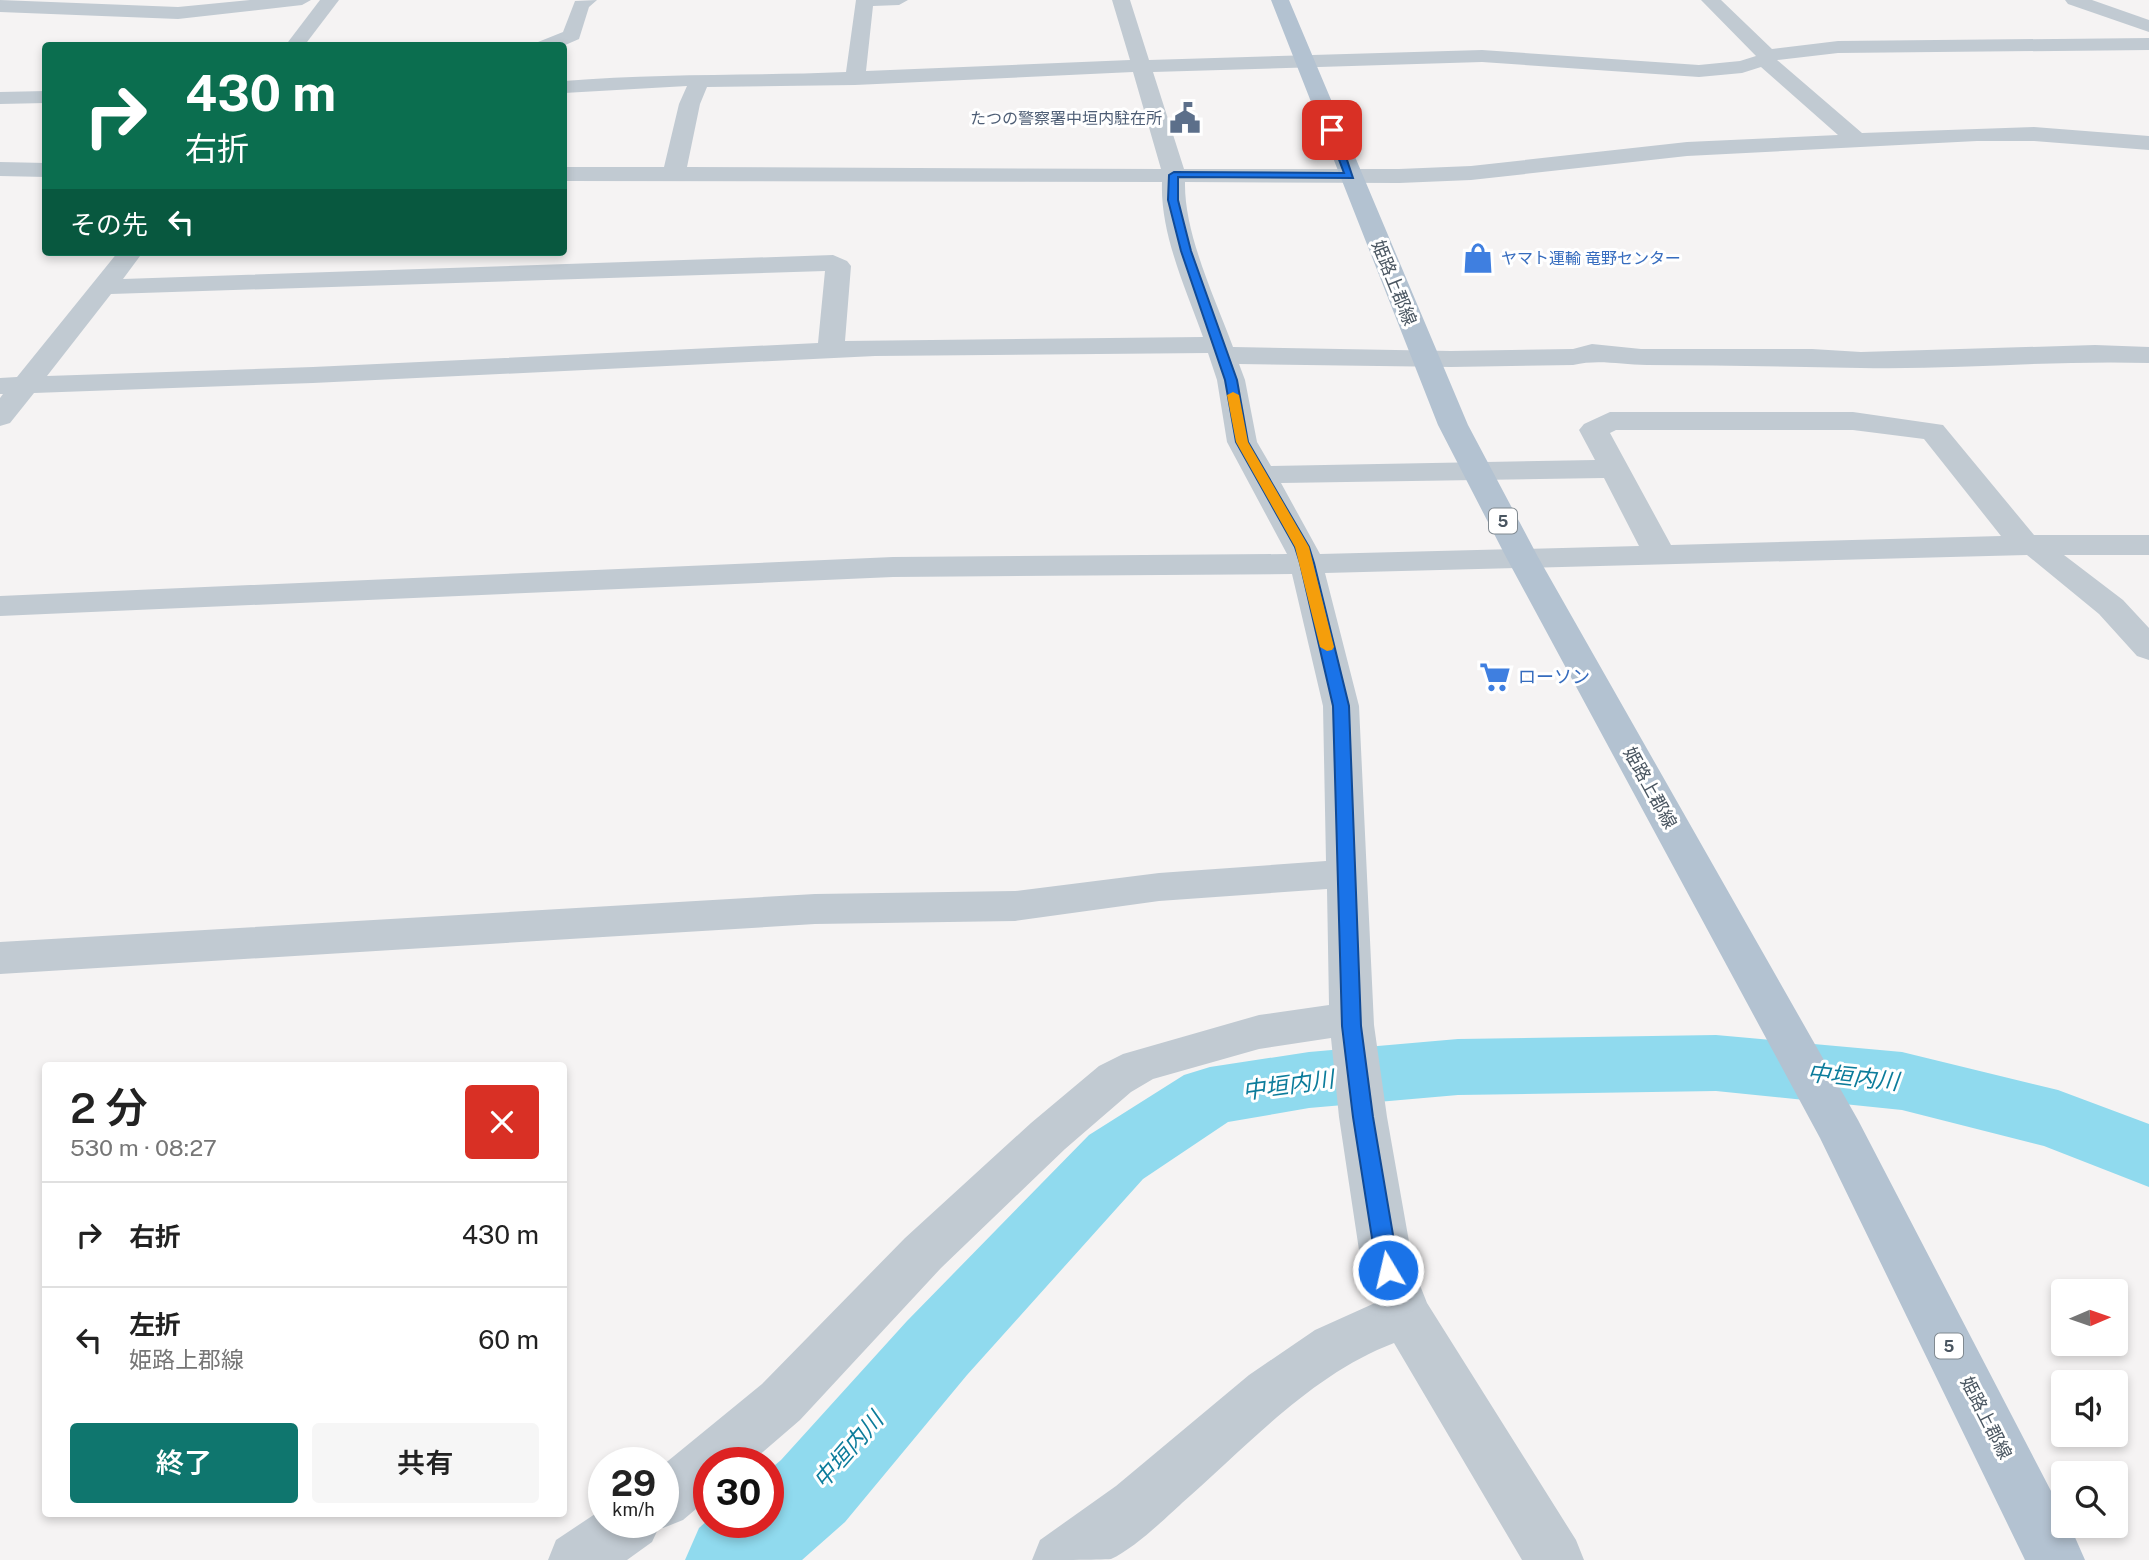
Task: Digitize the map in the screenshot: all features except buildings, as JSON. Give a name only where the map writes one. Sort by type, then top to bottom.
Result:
[{"type":"main road","name":"姫路上郡線","points":[[1280,0],[1453,425],[1521,558],[1841,1133],[2056,1560]]},
{"type":"street","points":[[0,6],[102,5],[178,13],[302,0]]},
{"type":"street","points":[[297,42],[330,0]]},
{"type":"street","points":[[563,1],[580,0]]},
{"type":"street","points":[[555,42],[572,35],[581,5],[588,0]]},
{"type":"street","points":[[855,79],[865,0],[899,0]]},
{"type":"street","points":[[1121,0],[1174,175],[1173,200],[1186,251],[1231,380],[1242,442],[1302,547],[1341,706],[1352,1022],[1363,1117],[1388,1270],[1406,1315],[1555,1560]]},
{"type":"street","points":[[1710,0],[1773,66],[1857,140]]},
{"type":"street","points":[[2074,0],[2149,26]]},
{"type":"street","points":[[567,87],[669,80],[699,82],[855,79],[1140,66],[1512,56],[1699,71],[1742,67],[1765,58],[1838,47],[2149,44]]},
{"type":"street","points":[[673,174],[681,154],[686,118],[699,82]]},
{"type":"street","points":[[0,98],[42,97]]},
{"type":"street","points":[[567,174],[1350,176],[1471,173],[1687,149],[1857,140],[2034,134],[2149,143]]},
{"type":"street","points":[[0,169],[42,170]]},
{"type":"street","points":[[0,417],[13,385],[128,256]]},
{"type":"street","points":[[102,287],[833,263],[838,266],[831,344],[836,349]]},
{"type":"street","points":[[13,385],[544,365],[836,349],[1221,350],[1425,359],[1573,357],[1592,352],[1663,358],[1812,356],[1861,360],[2095,353],[2149,355]]},
{"type":"street","points":[[1659,554],[1594,430],[1610,421],[1853,421],[1933,430],[2030,545],[2111,607],[2149,649]]},
{"type":"street","points":[[1261,476],[1291,472],[1612,468]]},
{"type":"street","points":[[0,606],[893,567],[1398,563],[2030,545],[2149,545]]},
{"type":"street","points":[[0,958],[815,909],[1015,906],[1159,887],[1329,875],[1347,877]]},
{"type":"street","points":[[679,1488],[781,1402],[923,1254],[1048,1136],[1115,1079],[1139,1066],[1259,1032],[1352,1022]]},
{"type":"street","points":[[1061,1560],[1145,1499],[1269,1390],[1372,1325],[1406,1315]]},
{"type":"street","points":[[577,1560],[609,1538]]},
{"type":"waterway","name":"中垣内川","points":[[732,1560],[813,1491],[937,1348],[1116,1157],[1210,1096],[1309,1080],[1458,1067],[1716,1063],[1902,1081],[2058,1120],[2149,1156]]},
{"type":"slow traffic","points":[[1233,395],[1242,442],[1302,547],[1327,647]]},
{"type":"place","name":"たつの警察署中垣内駐在所","points":[[1185,118]]},
{"type":"place","name":"ヤマト運輸 竜野センター","points":[[1478,258]]},
{"type":"place","name":"ローソン","points":[[1495,677]]},
{"type":"route","points":[[1332,130],[1350,176],[1174,175],[1172,185],[1173,200],[1186,251],[1231,380],[1242,442],[1302,547],[1341,706],[1352,1026],[1363,1117],[1388,1270]]}]
